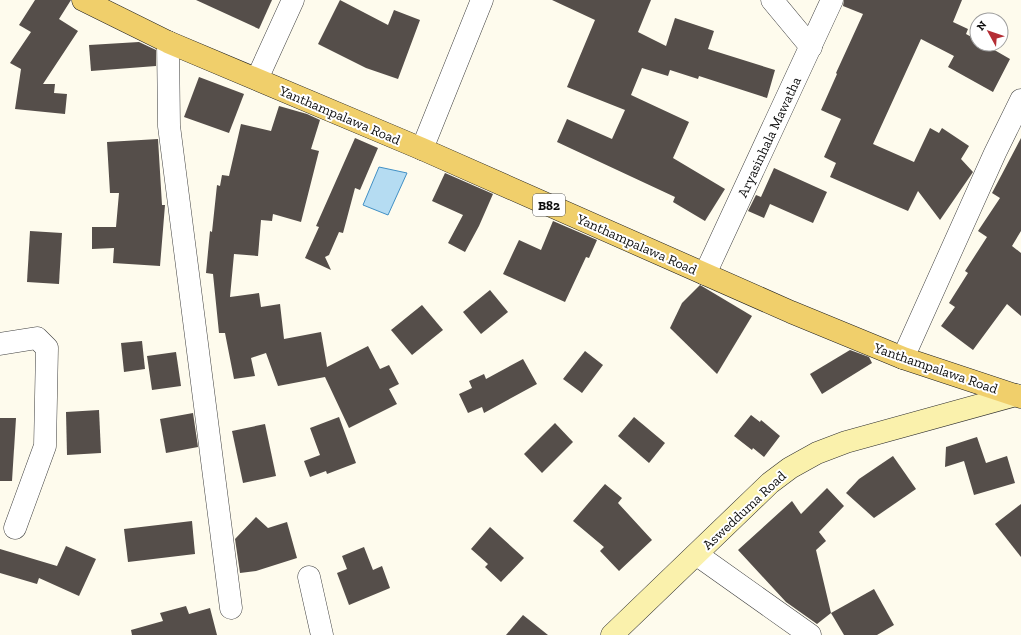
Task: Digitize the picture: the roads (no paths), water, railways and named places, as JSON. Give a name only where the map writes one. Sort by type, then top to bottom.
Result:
[{"type":"main road","name":"Yanthampalawa Road","points":[[83,0],[168,42],[422,149],[792,312],[903,358],[1019,396]]},
{"type":"street","points":[[257,80],[293,0]]},
{"type":"street","points":[[422,149],[482,0]]},
{"type":"street","points":[[772,0],[811,47]]},
{"type":"street","name":"Aryasinhala Mawatha","points":[[705,274],[832,0]]},
{"type":"street","points":[[168,42],[169,126],[231,608]]},
{"type":"street","points":[[903,358],[995,153],[1021,100]]},
{"type":"street","points":[[0,344],[37,338],[47,348],[45,446],[15,528]]},
{"type":"street","name":"Aswedduma Road","points":[[612,635],[770,483],[790,468],[817,453],[846,442],[1019,396]]},
{"type":"street","points":[[695,556],[703,559],[807,634]]},
{"type":"street","points":[[309,577],[322,635]]},
{"type":"water","points":[[379,167],[407,173],[388,215],[363,205]]}]
